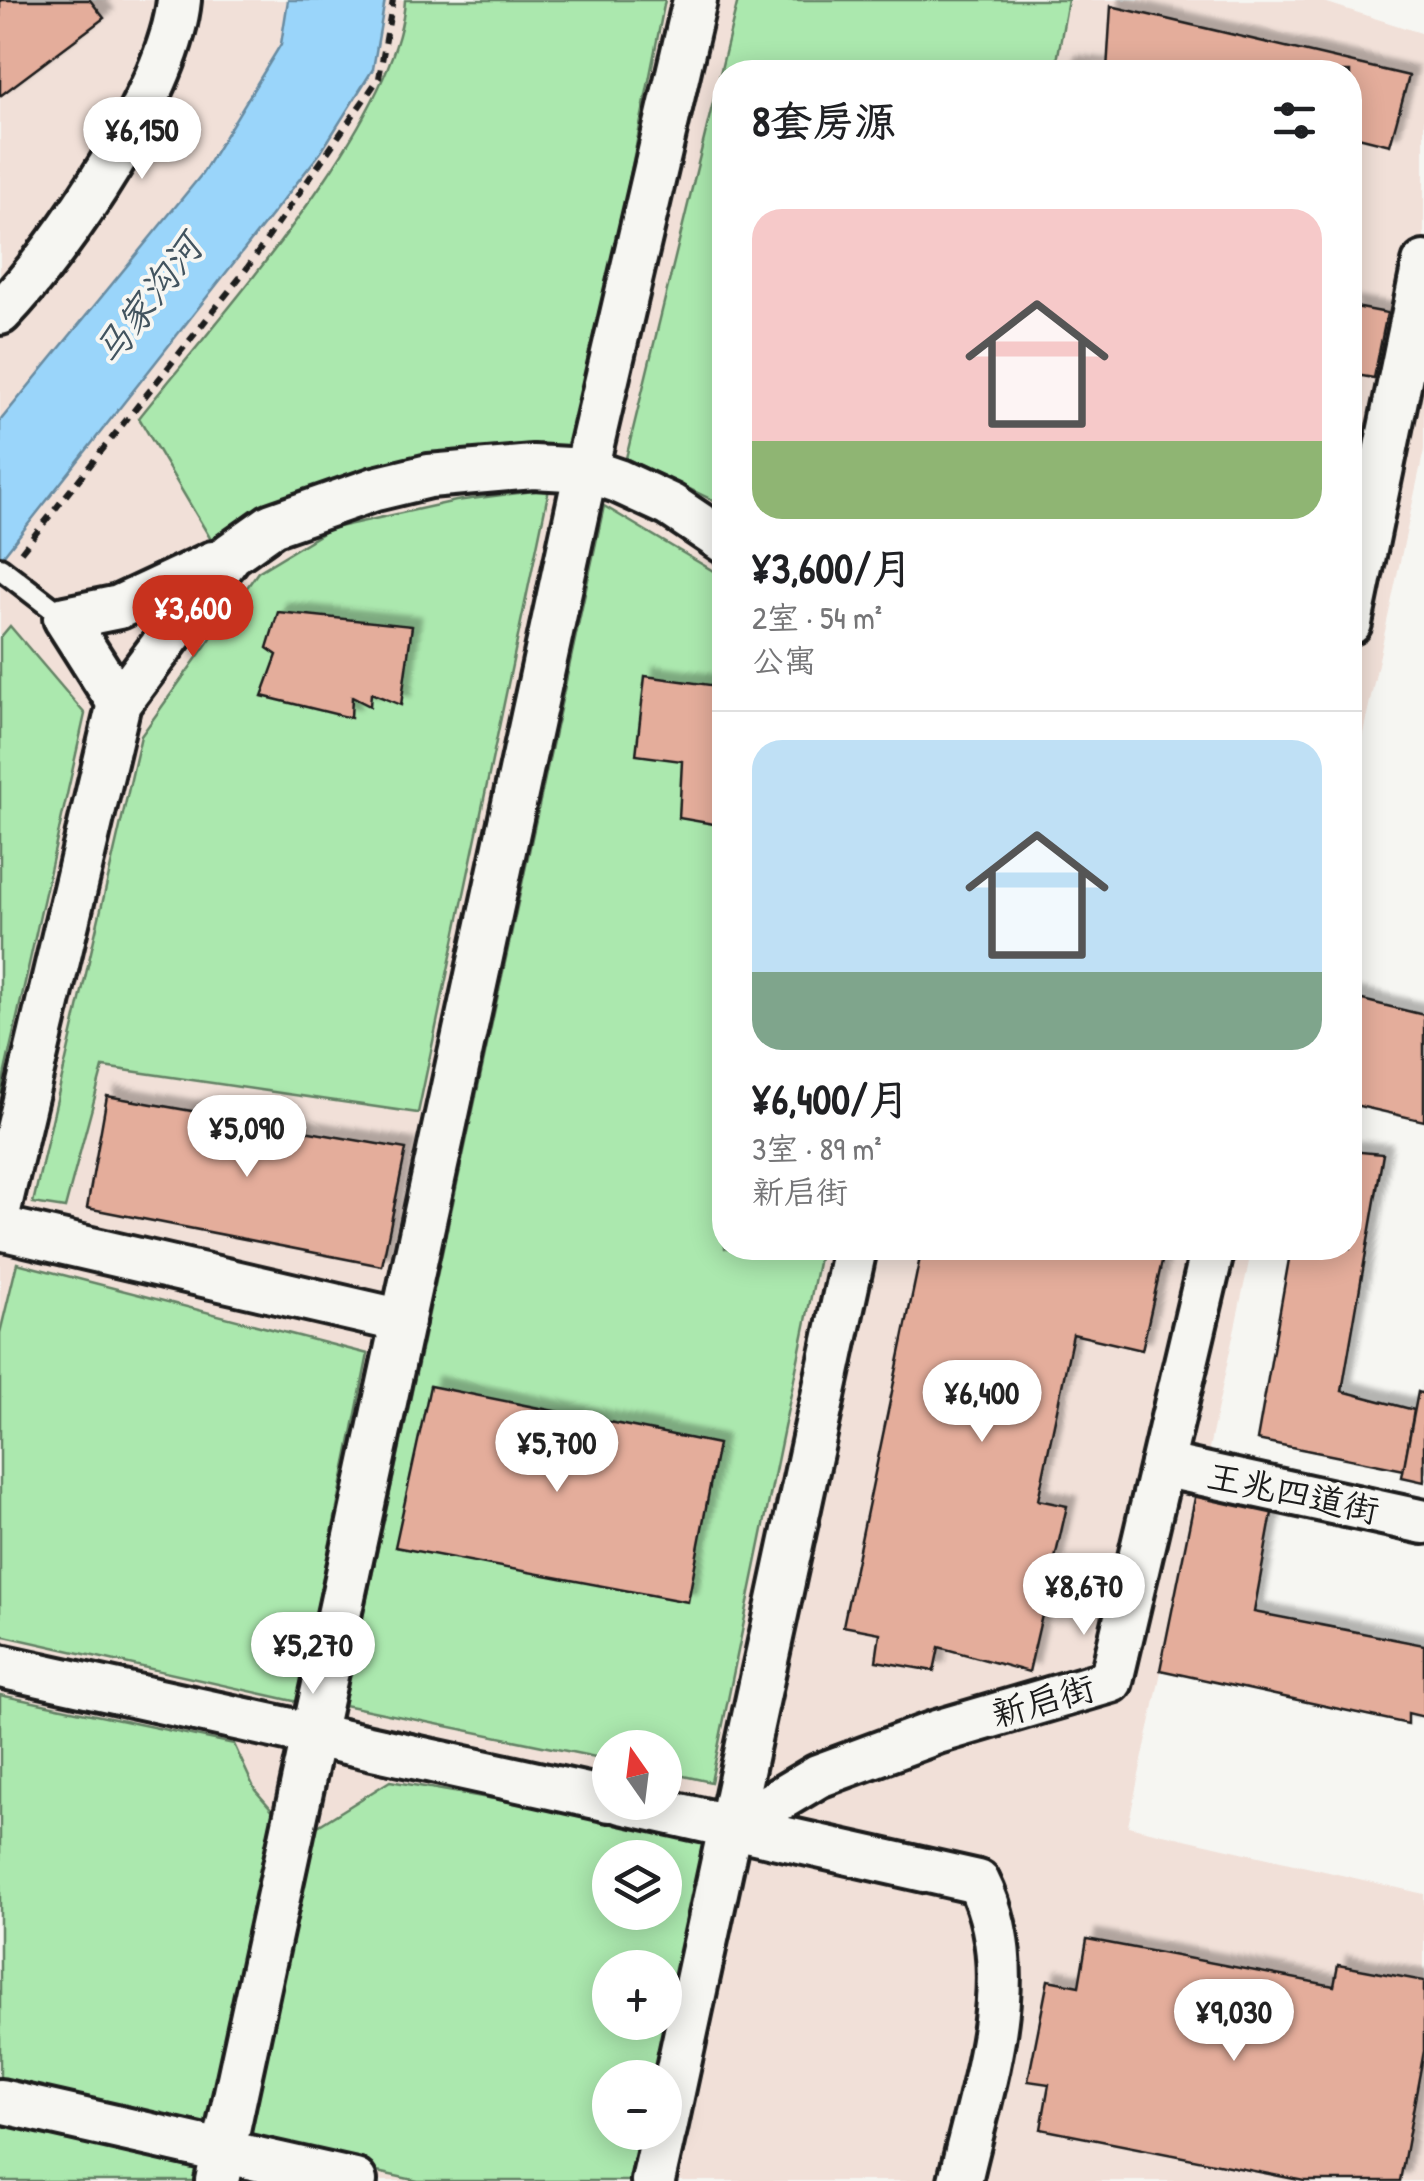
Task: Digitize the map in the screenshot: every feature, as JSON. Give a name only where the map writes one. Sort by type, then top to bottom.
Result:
[{"type":"street","points":[[0,313],[95,192],[170,39],[179,0]]},
{"type":"street","points":[[220,2167],[586,470],[694,0]]},
{"type":"street","points":[[1362,565],[1424,263]]},
{"type":"street","points":[[119,703],[64,618],[119,607],[231,554],[272,525],[393,485],[490,469],[586,470],[670,505],[712,533]]},
{"type":"street","points":[[0,1206],[119,703],[231,554]]},
{"type":"street","points":[[0,1228],[402,1322]]},
{"type":"street","points":[[681,2060],[852,1260]]},
{"type":"street","name":"新启街","points":[[733,1827],[818,1776],[937,1732],[1111,1681],[1210,1260]]},
{"type":"street","name":"王兆四道街","points":[[1162,1465],[1424,1522]]},
{"type":"street","points":[[0,1666],[592,1796]]},
{"type":"street","points":[[682,1816],[978,1882],[995,1916],[1000,2005],[960,2181]]},
{"type":"street","points":[[0,2101],[220,2167],[355,2181]]},
{"type":"street","points":[[653,2181],[660,2150]]},
{"type":"lane","points":[[0,568],[64,618]]},
{"type":"path","points":[[19,555],[246,270],[379,78],[393,0]]},
{"type":"shaded area","points":[[0,0],[1318,0],[1424,34],[1424,450],[1362,738],[1362,60],[712,60],[712,1260],[1249,1260],[1128,1826],[1424,1894],[1424,2181],[0,2181]]},
{"type":"green space","points":[[405,0],[665,0],[575,453],[213,543],[139,418],[255,275],[338,159],[372,102],[395,48]]},
{"type":"green space","points":[[738,0],[1068,0],[1057,60],[723,60]]},
{"type":"green space","points":[[712,106],[712,500],[626,458]]},
{"type":"green space","points":[[549,489],[418,1113],[103,1067],[65,1208],[33,1203],[141,736],[258,572],[329,529],[456,501]]},
{"type":"green space","points":[[604,506],[712,570],[712,1260],[819,1260],[711,1782],[682,1776],[682,1730],[592,1730],[592,1756],[344,1705]]},
{"type":"green space","points":[[10,626],[85,714],[0,1094],[0,638]]},
{"type":"green space","points":[[17,1263],[368,1354],[298,1702],[0,1635],[0,1333]]},
{"type":"green space","points":[[0,1695],[234,1744],[255,1790],[281,1820],[212,2136],[0,2084]]},
{"type":"green space","points":[[390,1781],[592,1816],[592,1820],[615,1820],[719,1838],[682,1990],[682,1950],[592,1950],[592,2040],[670,2040],[665,2060],[592,2060],[592,2150],[644,2150],[636,2181],[418,2181],[245,2143],[310,1831]]},
{"type":"green space","points":[[0,2115],[206,2163],[202,2181],[0,2181]]},
{"type":"water","name":"马家沟河","points":[[288,0],[385,0],[373,69],[321,152],[0,560],[0,421],[202,174],[281,44]]},
{"type":"building","points":[[0,0],[90,0],[104,18],[0,96]]},
{"type":"building","points":[[1111,6],[1341,60],[1108,60]]},
{"type":"building","points":[[1362,65],[1409,76],[1390,145],[1362,138]]},
{"type":"building","points":[[1362,308],[1387,313],[1374,378],[1362,376]]},
{"type":"building","points":[[278,612],[412,626],[401,705],[371,693],[370,706],[352,697],[351,718],[262,696],[277,655],[267,648]]},
{"type":"building","points":[[645,676],[712,685],[712,824],[679,818],[682,761],[636,755]]},
{"type":"building","points":[[1362,1000],[1424,1015],[1424,1121],[1362,1107]]},
{"type":"building","points":[[107,1096],[406,1149],[382,1266],[87,1208]]},
{"type":"building","points":[[1362,1152],[1383,1154],[1342,1391],[1414,1410],[1404,1470],[1257,1440],[1289,1260],[1362,1260]]},
{"type":"building","points":[[919,1260],[1162,1260],[1142,1350],[1073,1334],[1038,1500],[1067,1506],[1029,1672],[939,1647],[934,1671],[876,1661],[880,1633],[843,1626]]},
{"type":"building","points":[[430,1386],[718,1444],[688,1602],[395,1547]]},
{"type":"building","points":[[1418,1392],[1424,1394],[1424,1482],[1402,1477]]},
{"type":"building","points":[[1197,1488],[1274,1502],[1254,1612],[1424,1645],[1424,1717],[1408,1713],[1408,1724],[1160,1670]]},
{"type":"building","points":[[1087,1939],[1334,1986],[1338,1965],[1424,1981],[1424,2051],[1400,2181],[1304,2181],[1041,2129],[1049,2084],[1028,2081],[1048,1980],[1079,1986]]}]
